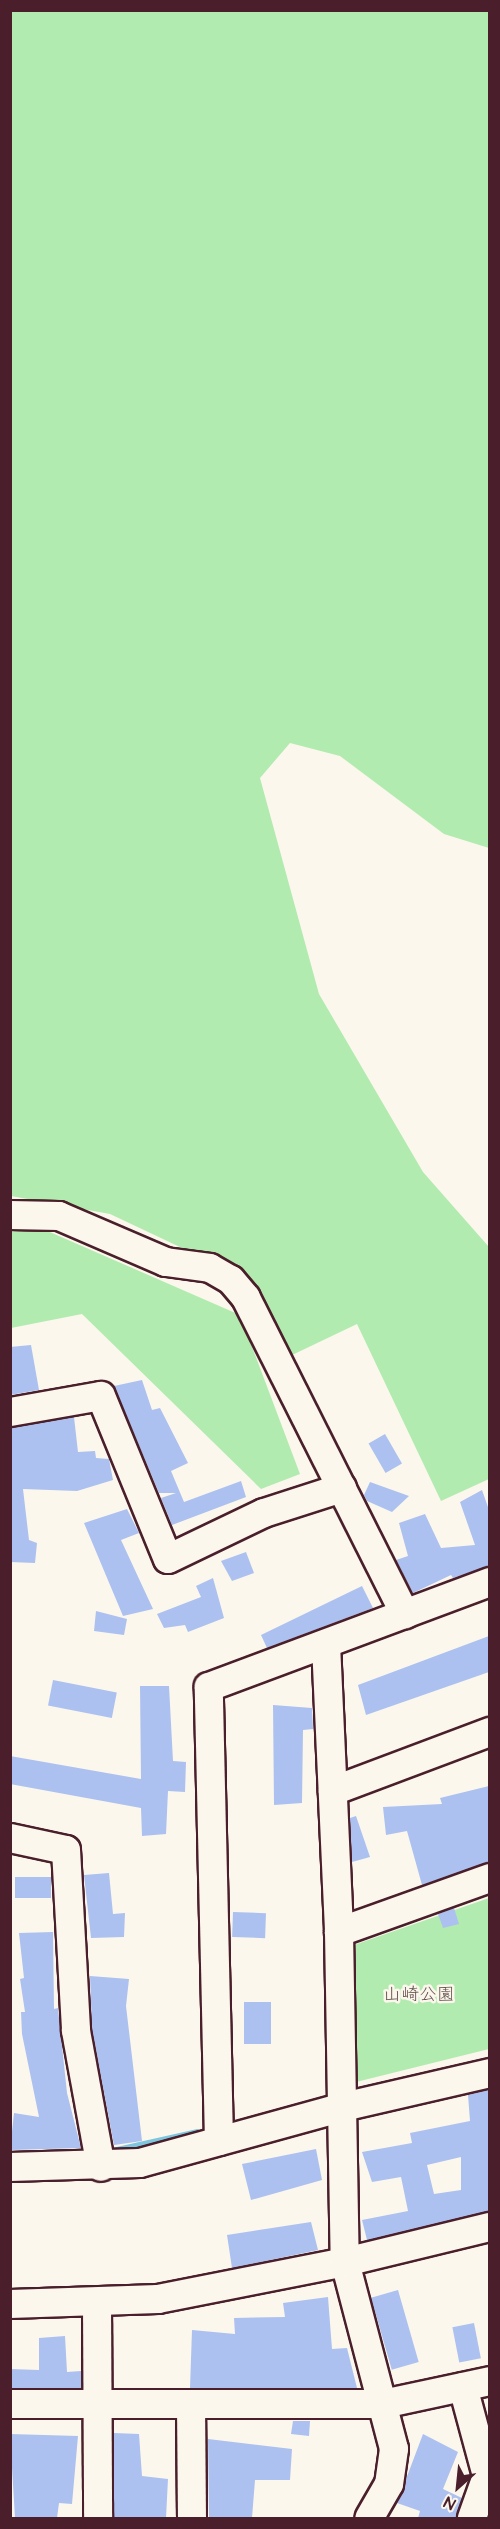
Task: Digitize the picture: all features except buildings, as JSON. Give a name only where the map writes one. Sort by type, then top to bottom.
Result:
[{"type":"street","points":[[10,1215],[59,1216],[166,1262],[210,1268],[231,1280],[246,1298],[405,1614]]},
{"type":"street","points":[[10,1412],[100,1396],[168,1558],[264,1513],[342,1488]]},
{"type":"street","points":[[219,2141],[209,1687],[489,1582]]},
{"type":"street","points":[[326,1644],[339,1932],[345,2262],[394,2449],[388,2484],[369,2518]]},
{"type":"street","points":[[333,1791],[489,1732]]},
{"type":"street","points":[[10,1838],[66,1850],[76,2031],[99,2158]]},
{"type":"street","points":[[339,1932],[489,1878]]},
{"type":"street","points":[[10,2167],[99,2158],[140,2163],[343,2107],[489,2073]]},
{"type":"street","points":[[10,2304],[97,2304],[158,2299],[345,2262],[489,2227]]},
{"type":"street","points":[[97,2304],[98,2518]]},
{"type":"street","points":[[10,2403],[383,2404],[476,2384],[488,2476],[472,2518]]},
{"type":"street","points":[[191,2404],[192,2518]]},
{"type":"green space","points":[[10,11],[489,11],[489,848],[444,834],[340,756],[290,743],[260,778],[319,994],[423,1172],[489,1247],[489,1479],[441,1501],[357,1324],[290,1356],[252,1281],[110,1214],[11,1196]]},
{"type":"green space","points":[[11,1223],[36,1226],[240,1315],[300,1474],[261,1489],[82,1314],[11,1328]]},
{"type":"green space","name":"山崎公園","points":[[489,1898],[489,2049],[348,2084],[347,1955],[354,1945]]},
{"type":"waterway","points":[[113,2151],[197,2132]]}]
